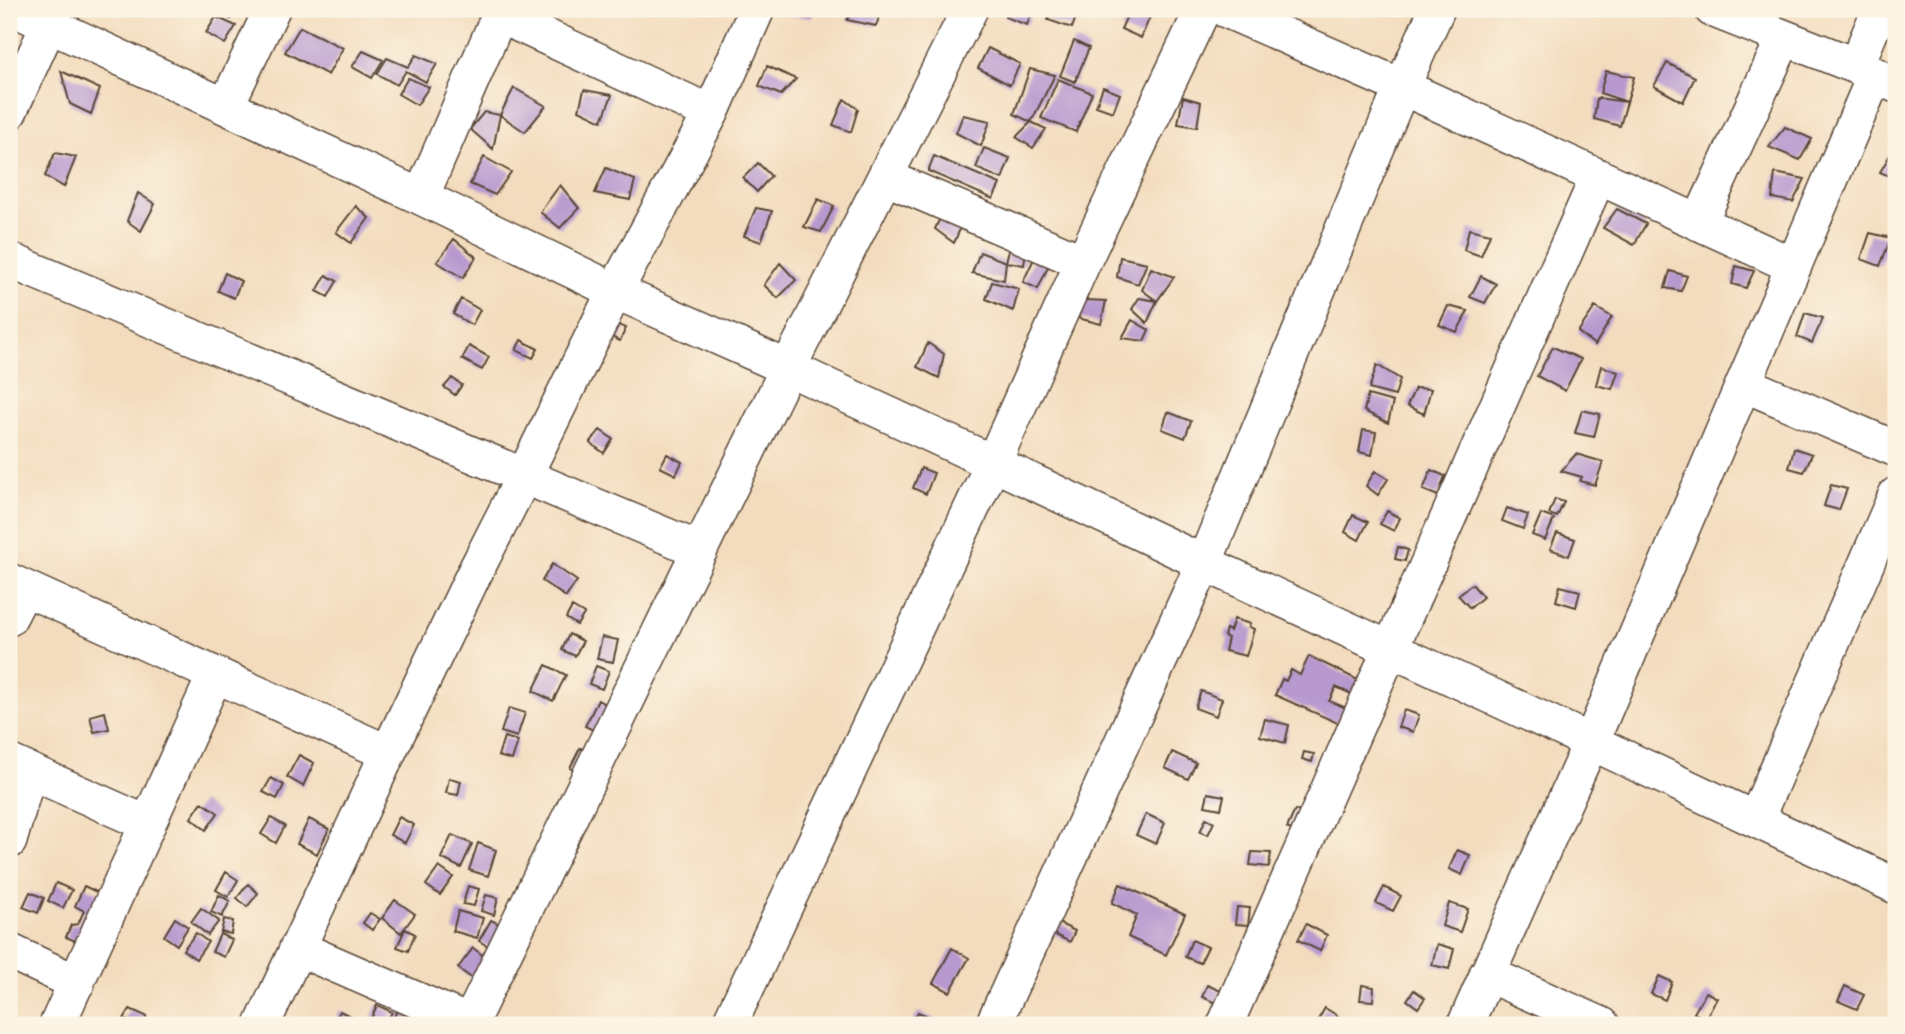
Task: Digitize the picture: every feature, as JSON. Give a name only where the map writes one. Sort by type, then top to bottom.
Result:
[{"type":"street","points":[[15,9],[52,16],[226,106],[615,291],[993,463],[1203,564],[1896,886]]},
{"type":"street","points":[[226,106],[272,9]]},
{"type":"street","points":[[262,1025],[471,580],[615,291],[711,113],[757,9]]},
{"type":"street","points":[[297,948],[469,1024],[788,368],[970,9]]},
{"type":"street","points":[[729,1025],[1203,9]]},
{"type":"street","points":[[1224,9],[1794,266]]},
{"type":"street","points":[[993,1025],[1203,564],[1437,9]]},
{"type":"street","points":[[1712,9],[1876,75]]},
{"type":"street","points":[[1465,1025],[1591,742],[1876,75],[1880,9]]},
{"type":"street","points":[[421,197],[501,12],[711,113]]},
{"type":"street","points":[[9,112],[52,16]]},
{"type":"street","points":[[1699,223],[1784,38]]},
{"type":"street","points":[[885,177],[1083,262]]},
{"type":"street","points":[[1225,1025],[1598,177]]},
{"type":"street","points":[[9,260],[699,550]]},
{"type":"street","points":[[1744,384],[1896,449]]},
{"type":"street","points":[[1756,819],[1896,495]]},
{"type":"street","points":[[14,596],[215,675],[388,753]]},
{"type":"street","points":[[57,1025],[215,675]]},
{"type":"street","points":[[9,841],[19,766],[148,824]]},
{"type":"street","points":[[9,951],[76,983]]},
{"type":"street","points":[[1488,974],[1602,1025]]},
{"type":"building","points":[[213,9],[237,9],[231,19]]},
{"type":"building","points":[[773,9],[814,9],[812,18],[770,13]]},
{"type":"building","points":[[853,9],[882,9],[876,26],[847,20]]},
{"type":"building","points":[[1008,9],[1033,9],[1027,25],[1005,17]]},
{"type":"building","points":[[1052,9],[1078,12],[1072,28],[1048,20]]},
{"type":"building","points":[[1130,9],[1153,10],[1141,38],[1121,29]]},
{"type":"building","points":[[216,17],[236,26],[225,44],[206,33]]},
{"type":"building","points":[[300,27],[343,48],[328,75],[285,52]]},
{"type":"building","points":[[1074,41],[1089,48],[1075,82],[1060,76]]},
{"type":"building","points":[[988,48],[1020,64],[1010,85],[978,68]]},
{"type":"building","points":[[363,51],[383,60],[372,78],[352,67]]},
{"type":"building","points":[[416,55],[437,64],[426,82],[406,71],[397,85],[377,74],[387,58],[408,67]]},
{"type":"building","points":[[1667,63],[1695,77],[1683,102],[1654,86]]},
{"type":"building","points":[[767,66],[796,79],[781,95],[759,86]]},
{"type":"building","points":[[1030,69],[1055,75],[1031,122],[1014,114]]},
{"type":"building","points":[[61,71],[100,89],[91,114],[70,104]]},
{"type":"building","points":[[1606,71],[1634,77],[1627,102],[1600,93]]},
{"type":"building","points":[[408,78],[429,87],[417,105],[398,94]]},
{"type":"building","points":[[1058,79],[1092,93],[1076,132],[1041,118]]},
{"type":"building","points":[[1103,87],[1120,94],[1113,112],[1096,106]]},
{"type":"building","points":[[514,88],[546,106],[525,132],[500,115]]},
{"type":"building","points":[[584,90],[612,95],[602,121],[579,110]]},
{"type":"building","points":[[1183,97],[1201,102],[1197,127],[1178,124]]},
{"type":"building","points":[[1597,98],[1627,102],[1620,126],[1594,119]]},
{"type":"building","points":[[844,99],[858,109],[851,132],[833,125]]},
{"type":"building","points":[[484,112],[500,115],[493,149],[470,129]]},
{"type":"building","points":[[963,115],[990,121],[981,146],[956,133]]},
{"type":"building","points":[[1031,122],[1046,129],[1033,148],[1016,137]]},
{"type":"building","points":[[1785,127],[1812,139],[1800,160],[1769,147]]},
{"type":"building","points":[[984,148],[1010,158],[1002,179],[976,168]]},
{"type":"building","points":[[55,153],[76,157],[64,187],[45,176]]},
{"type":"building","points":[[1890,155],[1896,156],[1896,179],[1880,172]]},
{"type":"building","points":[[934,156],[1000,184],[993,199],[928,171]]},
{"type":"building","points":[[484,157],[511,172],[495,195],[470,184]]},
{"type":"building","points":[[758,163],[771,176],[757,192],[743,178]]},
{"type":"building","points":[[606,168],[635,180],[630,200],[595,193]]},
{"type":"building","points":[[1775,173],[1805,179],[1793,202],[1772,198]]},
{"type":"building","points":[[560,185],[579,208],[560,228],[540,212]]},
{"type":"building","points":[[138,193],[155,204],[141,231],[127,221]]},
{"type":"building","points":[[818,199],[834,206],[821,232],[804,227]]},
{"type":"building","points":[[947,203],[963,222],[954,243],[935,229]]},
{"type":"building","points":[[356,206],[369,218],[351,243],[336,232]]},
{"type":"building","points":[[756,208],[772,211],[761,242],[744,236]]},
{"type":"building","points":[[1617,209],[1646,224],[1634,245],[1603,228]]},
{"type":"building","points":[[1469,229],[1490,234],[1481,256],[1464,250]]},
{"type":"building","points":[[1870,233],[1891,238],[1880,266],[1861,259]]},
{"type":"building","points":[[454,239],[476,257],[463,278],[437,262]]},
{"type":"building","points":[[1011,241],[1027,244],[1024,265],[1006,262]]},
{"type":"building","points":[[1038,250],[1053,256],[1038,289],[1023,282]]},
{"type":"building","points":[[980,252],[1006,262],[1004,280],[972,273]]},
{"type":"building","points":[[1120,257],[1147,263],[1138,284],[1117,277]]},
{"type":"building","points":[[780,263],[796,280],[778,298],[764,285]]},
{"type":"building","points":[[1736,266],[1754,271],[1746,288],[1732,284]]},
{"type":"building","points":[[1151,268],[1174,277],[1157,301],[1142,290]]},
{"type":"building","points":[[1670,271],[1687,276],[1681,291],[1665,288]]},
{"type":"building","points":[[225,273],[241,281],[234,298],[218,291]]},
{"type":"building","points":[[326,275],[337,281],[328,297],[317,291]]},
{"type":"building","points":[[1481,276],[1496,284],[1485,303],[1470,297]]},
{"type":"building","points":[[992,282],[1019,289],[1013,311],[986,299]]},
{"type":"building","points":[[1139,298],[1157,301],[1147,323],[1132,309]]},
{"type":"building","points":[[461,299],[480,310],[472,325],[453,314]]},
{"type":"building","points":[[1085,300],[1106,301],[1101,324],[1078,318]]},
{"type":"building","points":[[1448,306],[1468,311],[1457,332],[1439,325]]},
{"type":"building","points":[[1595,307],[1612,317],[1595,345],[1578,332]]},
{"type":"building","points":[[1805,313],[1823,318],[1812,343],[1797,337]]},
{"type":"building","points":[[1132,320],[1149,330],[1144,341],[1122,338]]},
{"type":"building","points":[[611,322],[626,328],[620,341],[605,334]]},
{"type":"building","points":[[521,340],[538,349],[533,358],[516,350]]},
{"type":"building","points":[[928,343],[944,354],[939,378],[917,367]]},
{"type":"building","points":[[469,346],[489,357],[482,370],[462,359]]},
{"type":"building","points":[[1553,347],[1581,359],[1565,391],[1537,376]]},
{"type":"building","points":[[1377,365],[1400,379],[1395,396],[1369,389]]},
{"type":"building","points":[[1601,366],[1618,372],[1612,389],[1596,385]]},
{"type":"building","points":[[452,378],[462,385],[455,395],[444,387]]},
{"type":"building","points":[[1415,388],[1431,389],[1424,414],[1407,406]]},
{"type":"building","points":[[1368,395],[1393,402],[1388,423],[1364,411]]},
{"type":"building","points":[[1582,410],[1600,414],[1594,437],[1575,433]]},
{"type":"building","points":[[1168,412],[1191,421],[1185,438],[1162,429]]},
{"type":"building","points":[[600,430],[613,439],[604,453],[590,443]]},
{"type":"building","points":[[1363,430],[1376,432],[1372,455],[1359,452]]},
{"type":"building","points":[[1794,448],[1812,454],[1804,472],[1789,468]]},
{"type":"building","points":[[667,454],[682,462],[676,475],[660,467]]},
{"type":"building","points":[[1576,454],[1603,462],[1595,485],[1580,481],[1582,477],[1561,471]]},
{"type":"building","points":[[921,468],[934,473],[926,494],[913,488]]},
{"type":"building","points":[[1431,470],[1445,476],[1438,496],[1423,490]]},
{"type":"building","points":[[1375,471],[1388,479],[1378,495],[1366,486]]},
{"type":"building","points":[[1831,485],[1847,489],[1839,510],[1824,506]]},
{"type":"building","points":[[1555,499],[1564,502],[1557,517],[1549,514]]},
{"type":"building","points":[[1507,508],[1528,515],[1523,529],[1502,521]]},
{"type":"building","points":[[1387,511],[1400,518],[1394,531],[1380,524]]},
{"type":"building","points":[[1541,514],[1554,519],[1545,540],[1532,535]]},
{"type":"building","points":[[1353,515],[1368,522],[1359,540],[1345,532]]},
{"type":"building","points":[[1557,533],[1575,539],[1569,556],[1550,549]]},
{"type":"building","points":[[1398,547],[1408,550],[1405,561],[1395,559]]},
{"type":"building","points":[[552,564],[577,581],[566,597],[542,581]]},
{"type":"building","points":[[1472,584],[1483,597],[1470,608],[1458,595]]},
{"type":"building","points":[[1560,586],[1580,591],[1576,607],[1556,601]]},
{"type":"building","points":[[572,607],[584,614],[577,625],[566,618]]},
{"type":"building","points":[[1234,619],[1250,624],[1249,627],[1254,629],[1246,656],[1225,651],[1228,638],[1224,636],[1226,629],[1230,631]]},
{"type":"building","points":[[569,634],[583,641],[575,656],[562,650]]},
{"type":"building","points":[[602,637],[618,640],[613,662],[597,659]]},
{"type":"building","points":[[1309,656],[1362,682],[1356,696],[1336,687],[1329,701],[1349,709],[1342,725],[1275,695],[1282,679],[1286,681],[1291,670],[1300,675]]},
{"type":"building","points":[[546,665],[566,675],[553,701],[533,691]]},
{"type":"building","points":[[596,666],[609,671],[602,689],[589,684]]},
{"type":"building","points":[[1201,691],[1222,699],[1216,716],[1195,708]]},
{"type":"building","points":[[598,700],[616,710],[603,735],[585,726]]},
{"type":"building","points":[[509,708],[525,713],[517,737],[501,732]]},
{"type":"building","points":[[1404,710],[1419,715],[1413,732],[1398,727]]},
{"type":"building","points":[[105,712],[109,729],[94,732],[90,716]]},
{"type":"building","points":[[1265,719],[1289,725],[1285,743],[1260,736]]},
{"type":"building","points":[[504,737],[518,741],[512,760],[498,756]]},
{"type":"building","points":[[580,748],[595,755],[585,776],[570,768]]},
{"type":"building","points":[[1172,752],[1196,763],[1188,779],[1165,768]]},
{"type":"building","points":[[1304,752],[1314,754],[1312,762],[1302,759]]},
{"type":"building","points":[[299,755],[314,763],[303,786],[287,777]]},
{"type":"building","points":[[271,778],[284,785],[277,799],[263,792]]},
{"type":"building","points":[[449,778],[461,781],[458,795],[446,793]]},
{"type":"building","points":[[1208,793],[1224,796],[1221,809],[1205,806]]},
{"type":"building","points":[[202,802],[218,813],[206,830],[191,818]]},
{"type":"building","points":[[1295,810],[1308,815],[1299,834],[1287,828]]},
{"type":"building","points":[[1146,814],[1165,823],[1156,844],[1136,835]]},
{"type":"building","points":[[399,817],[414,825],[405,843],[390,835]]},
{"type":"building","points":[[271,818],[285,826],[276,843],[261,834]]},
{"type":"building","points":[[1206,818],[1214,822],[1208,835],[1200,832]]},
{"type":"building","points":[[309,819],[329,829],[317,854],[297,844]]},
{"type":"building","points":[[452,835],[472,844],[461,868],[441,858]]},
{"type":"building","points":[[478,843],[496,850],[488,876],[469,870]]},
{"type":"building","points":[[1457,850],[1470,855],[1462,875],[1449,869]]},
{"type":"building","points":[[1252,852],[1271,853],[1269,867],[1250,865]]},
{"type":"building","points":[[439,867],[453,877],[440,895],[426,885]]},
{"type":"building","points":[[226,872],[238,880],[228,897],[216,890]]},
{"type":"building","points":[[56,883],[72,890],[63,908],[48,901]]},
{"type":"building","points":[[248,884],[258,893],[247,907],[237,898]]},
{"type":"building","points":[[1120,884],[1185,914],[1166,955],[1128,937],[1137,915],[1112,903]]},
{"type":"building","points":[[84,886],[109,898],[87,946],[66,937],[71,925],[78,924],[84,911],[75,906]]},
{"type":"building","points":[[468,886],[479,889],[474,906],[463,904]]},
{"type":"building","points":[[1384,887],[1401,896],[1393,911],[1376,903]]},
{"type":"building","points":[[30,892],[44,898],[38,913],[23,907]]},
{"type":"building","points":[[219,895],[230,901],[222,917],[211,912]]},
{"type":"building","points":[[486,895],[498,898],[494,915],[481,911]]},
{"type":"building","points":[[395,900],[415,914],[401,933],[382,918]]},
{"type":"building","points":[[1449,903],[1468,909],[1460,932],[1442,926]]},
{"type":"building","points":[[1237,907],[1250,908],[1248,925],[1235,924]]},
{"type":"building","points":[[201,908],[219,921],[208,935],[191,922]]},
{"type":"building","points":[[458,911],[483,918],[477,938],[453,931]]},
{"type":"building","points":[[370,913],[380,919],[372,930],[363,923]]},
{"type":"building","points":[[175,918],[188,927],[177,945],[164,936]]},
{"type":"building","points":[[224,919],[233,921],[231,934],[221,932]]},
{"type":"building","points":[[491,920],[503,926],[491,948],[479,941]]},
{"type":"building","points":[[1056,922],[1075,931],[1070,942],[1051,933]]},
{"type":"building","points":[[1306,924],[1327,935],[1320,951],[1298,940]]},
{"type":"building","points":[[405,929],[415,934],[408,951],[397,947]]},
{"type":"building","points":[[196,933],[208,942],[196,959],[183,950]]},
{"type":"building","points":[[220,934],[232,940],[224,957],[212,952]]},
{"type":"building","points":[[1192,940],[1208,947],[1200,963],[1185,957]]},
{"type":"building","points":[[1437,944],[1454,949],[1449,969],[1432,965]]},
{"type":"building","points":[[473,948],[489,960],[474,980],[458,968]]},
{"type":"building","points":[[952,948],[969,958],[950,992],[933,983]]},
{"type":"building","points":[[1659,976],[1672,982],[1665,1000],[1651,994]]},
{"type":"building","points":[[1207,985],[1221,991],[1216,1003],[1202,997]]},
{"type":"building","points":[[1362,985],[1374,987],[1373,1001],[1360,1000]]},
{"type":"building","points":[[1845,986],[1864,995],[1857,1009],[1838,1001]]},
{"type":"building","points":[[1414,990],[1425,998],[1418,1008],[1407,1000]]},
{"type":"building","points":[[1706,992],[1717,998],[1705,1019],[1694,1013]]},
{"type":"building","points":[[377,1005],[392,1012],[386,1025],[370,1021]]},
{"type":"building","points":[[1325,1008],[1338,1016],[1333,1025],[1315,1025]]},
{"type":"building","points":[[130,1009],[146,1016],[145,1025],[133,1025],[124,1019]]},
{"type":"building","points":[[340,1011],[360,1021],[358,1025],[333,1025]]},
{"type":"building","points":[[397,1011],[410,1017],[407,1025],[390,1025]]},
{"type":"building","points":[[918,1012],[937,1020],[934,1025],[911,1025]]}]
